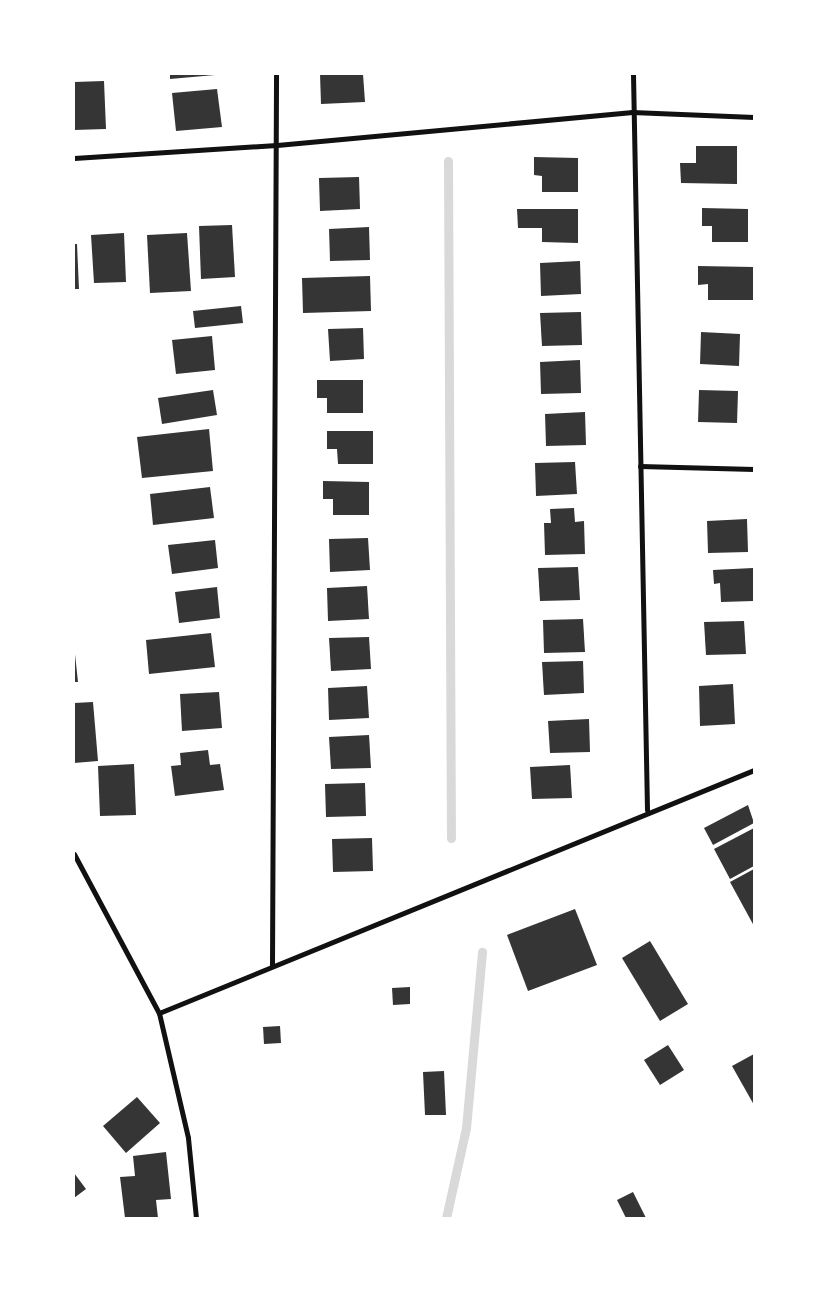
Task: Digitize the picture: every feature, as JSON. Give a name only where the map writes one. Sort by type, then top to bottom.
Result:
[{"type":"street","points":[[272,966],[276,74]]},
{"type":"street","points":[[633,74],[632,112],[647,810]]},
{"type":"street","points":[[74,158],[277,145],[632,112],[754,117]]},
{"type":"street","points":[[640,466],[754,469]]},
{"type":"street","points":[[159,1013],[647,810],[754,770]]},
{"type":"street","points":[[75,858],[159,1013],[188,1138],[196,1218]]},
{"type":"building","points":[[170,74],[215,74],[215,75],[170,79]]},
{"type":"building","points":[[320,74],[363,74],[365,102],[321,104]]},
{"type":"building","points":[[104,81],[106,129],[74,130],[74,82]]},
{"type":"building","points":[[217,89],[222,127],[176,131],[172,93]]},
{"type":"building","points":[[696,146],[737,146],[737,184],[681,183],[680,163],[696,163]]},
{"type":"building","points":[[534,157],[578,158],[578,192],[542,192],[542,176],[534,175]]},
{"type":"building","points":[[359,177],[360,209],[320,211],[319,178]]},
{"type":"building","points":[[702,208],[748,209],[748,242],[712,242],[712,226],[702,226]]},
{"type":"building","points":[[517,209],[578,209],[578,243],[542,242],[542,228],[518,228]]},
{"type":"building","points":[[232,225],[235,277],[201,279],[199,226]]},
{"type":"building","points":[[369,227],[370,260],[330,261],[329,229]]},
{"type":"building","points":[[124,233],[126,282],[94,283],[91,235]]},
{"type":"building","points":[[187,233],[191,291],[150,293],[147,235]]},
{"type":"building","points":[[74,244],[77,244],[79,289],[74,289]]},
{"type":"building","points":[[580,261],[581,294],[541,296],[540,263]]},
{"type":"building","points":[[698,266],[754,267],[754,300],[708,300],[708,284],[698,285]]},
{"type":"building","points":[[370,276],[371,311],[303,313],[302,278]]},
{"type":"building","points":[[241,306],[243,323],[195,328],[193,311]]},
{"type":"building","points":[[581,312],[582,345],[542,346],[540,313]]},
{"type":"building","points":[[363,328],[364,359],[330,361],[328,329]]},
{"type":"building","points":[[701,332],[740,334],[739,366],[700,364]]},
{"type":"building","points":[[212,336],[215,370],[176,374],[172,340]]},
{"type":"building","points":[[580,360],[581,393],[541,394],[540,362]]},
{"type":"building","points":[[317,380],[363,380],[363,413],[327,413],[327,398],[317,398]]},
{"type":"building","points":[[213,390],[217,415],[162,424],[158,398]]},
{"type":"building","points":[[699,390],[738,391],[737,423],[698,422]]},
{"type":"building","points":[[585,412],[586,445],[546,446],[545,414]]},
{"type":"building","points":[[209,429],[213,471],[142,478],[137,437]]},
{"type":"building","points":[[327,431],[373,431],[373,464],[338,464],[337,449],[327,449]]},
{"type":"building","points":[[575,462],[577,494],[536,496],[535,463]]},
{"type":"building","points":[[323,481],[369,482],[369,515],[333,515],[333,499],[323,499]]},
{"type":"building","points":[[210,487],[214,518],[153,525],[150,494]]},
{"type":"building","points":[[574,508],[575,522],[584,521],[585,554],[545,555],[544,523],[551,523],[550,509]]},
{"type":"building","points":[[747,519],[748,552],[708,553],[707,521]]},
{"type":"building","points":[[368,538],[370,570],[330,572],[329,539]]},
{"type":"building","points":[[215,540],[218,568],[172,574],[168,545]]},
{"type":"building","points":[[578,567],[580,600],[540,601],[538,568]]},
{"type":"building","points":[[753,568],[754,601],[721,602],[720,583],[714,584],[713,570]]},
{"type":"building","points":[[367,586],[369,619],[328,621],[327,588]]},
{"type":"building","points":[[217,587],[220,618],[179,623],[175,592]]},
{"type":"building","points":[[583,619],[585,652],[544,653],[543,620]]},
{"type":"building","points":[[744,621],[746,654],[706,655],[704,622]]},
{"type":"building","points":[[211,633],[215,667],[149,674],[146,640]]},
{"type":"building","points":[[369,637],[371,669],[331,671],[329,638]]},
{"type":"building","points":[[74,645],[78,682],[74,682]]},
{"type":"building","points":[[583,661],[584,693],[544,695],[542,662]]},
{"type":"building","points":[[733,684],[735,724],[700,726],[699,686]]},
{"type":"building","points":[[367,686],[369,718],[329,720],[328,688]]},
{"type":"building","points":[[219,692],[222,728],[182,731],[180,694]]},
{"type":"building","points":[[93,702],[98,761],[74,763],[74,703]]},
{"type":"building","points":[[589,719],[590,752],[550,753],[548,721]]},
{"type":"building","points":[[369,735],[371,768],[331,769],[329,737]]},
{"type":"building","points":[[208,750],[210,765],[220,764],[224,790],[175,796],[171,766],[181,765],[180,753]]},
{"type":"building","points":[[134,764],[136,815],[100,816],[98,766]]},
{"type":"building","points":[[570,765],[572,798],[532,799],[530,767]]},
{"type":"building","points":[[365,783],[366,816],[326,817],[325,784]]},
{"type":"building","points":[[748,805],[754,823],[713,845],[704,828]]},
{"type":"building","points":[[754,828],[754,866],[730,879],[714,849]]},
{"type":"building","points":[[372,838],[373,871],[333,872],[332,839]]},
{"type":"building","points":[[754,869],[754,926],[730,882]]},
{"type":"building","points":[[575,909],[597,965],[528,991],[507,935]]},
{"type":"building","points":[[650,941],[688,1004],[660,1021],[622,958]]},
{"type":"building","points":[[410,987],[410,1004],[393,1005],[392,988]]},
{"type":"building","points":[[280,1026],[281,1043],[264,1044],[263,1027]]},
{"type":"building","points":[[668,1045],[684,1070],[660,1085],[644,1060]]},
{"type":"building","points":[[754,1054],[754,1105],[732,1066]]},
{"type":"building","points":[[444,1071],[446,1115],[425,1115],[423,1072]]},
{"type":"building","points":[[137,1097],[160,1123],[126,1153],[103,1126]]},
{"type":"building","points":[[166,1152],[171,1199],[156,1200],[158,1218],[125,1218],[120,1177],[135,1176],[133,1156]]},
{"type":"building","points":[[74,1173],[86,1189],[74,1198]]},
{"type":"building","points":[[633,1192],[646,1218],[626,1218],[617,1200]]},
{"type":"waterway","points":[[448,161],[451,838]]},
{"type":"waterway","points":[[446,1218],[466,1128],[482,952]]}]
